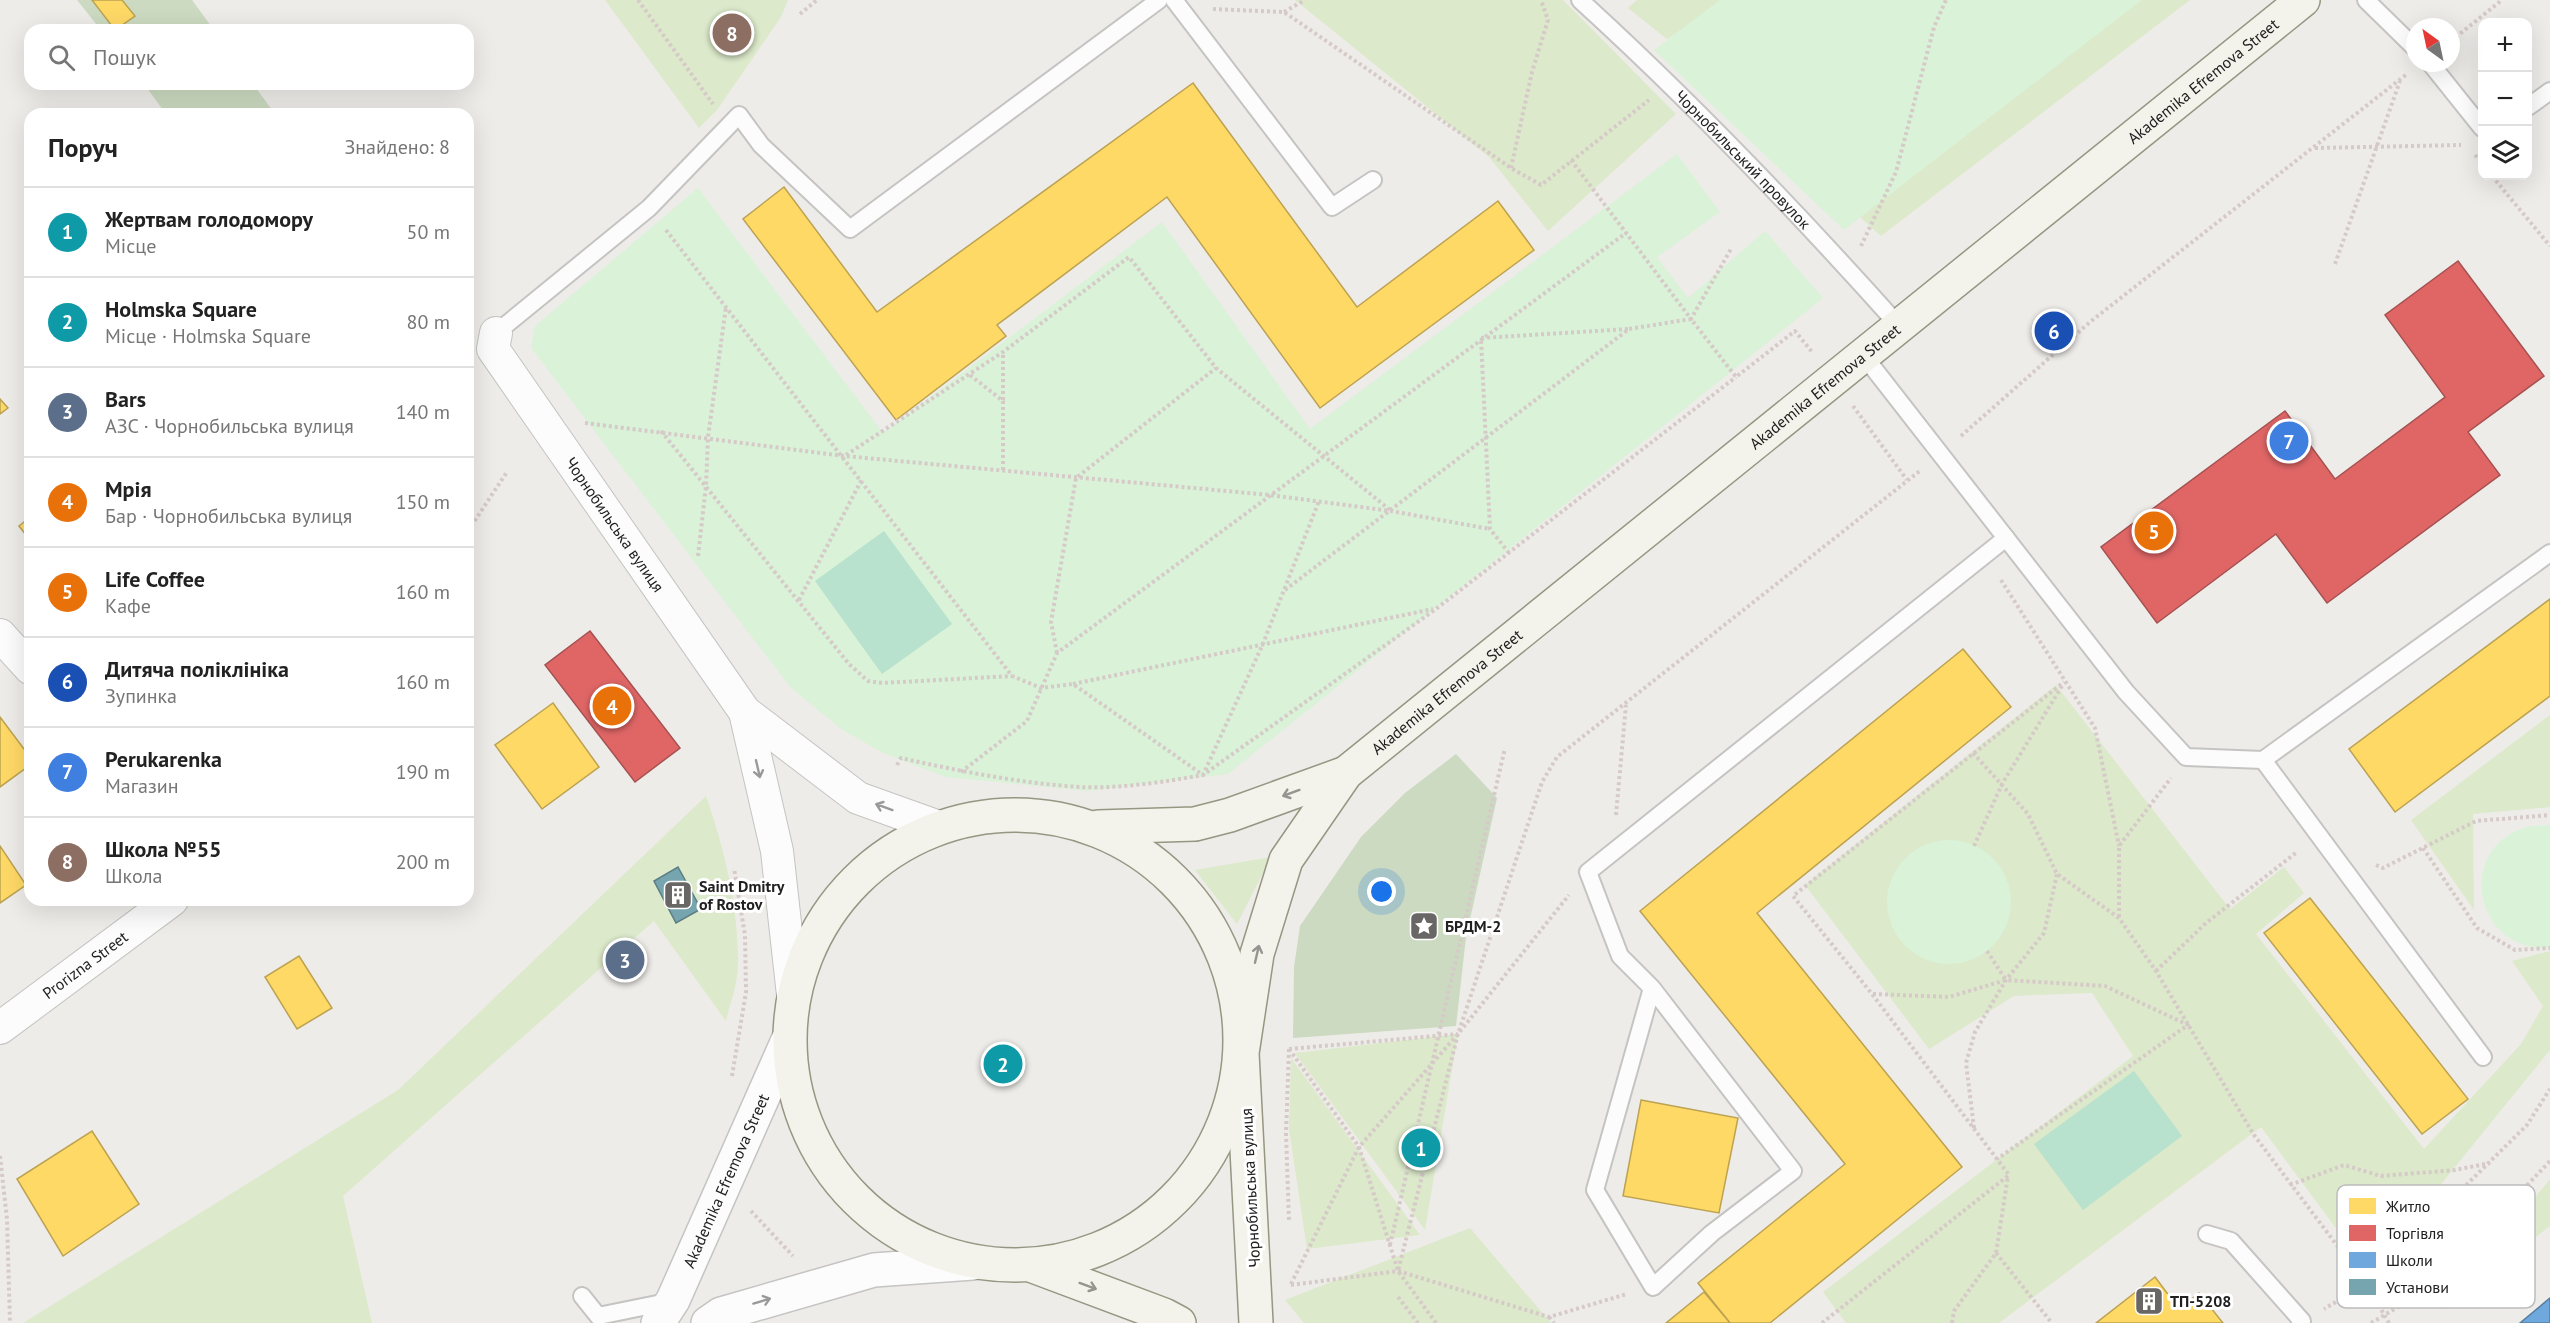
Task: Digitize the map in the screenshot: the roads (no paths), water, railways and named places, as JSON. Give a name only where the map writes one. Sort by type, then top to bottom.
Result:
[{"type":"main road","name":"Akademika Efremova Street","points":[[1242,1053],[1257,954],[1286,860],[1346,773],[2303,0]]},
{"type":"main road","name":"Akademika Efremova Street","points":[[1093,827],[1195,824],[1346,773]]},
{"type":"main road","points":[[1012,813],[1053,816],[1093,827],[1156,862],[1205,916],[1234,981],[1242,1053],[1229,1117],[1198,1174],[1153,1220],[1096,1251],[1033,1266],[973,1263],[939,1253],[878,1220],[829,1170],[799,1107],[789,1038],[793,995],[821,923],[839,898],[872,865],[939,827],[1012,813]]},
{"type":"main road","name":"Чорнобильська вулиця","points":[[1242,1053],[1256,1323]]},
{"type":"main road","points":[[1033,1266],[1164,1315],[1179,1323]]},
{"type":"street","name":"Чорнобильська вулиця","points":[[486,346],[540,418],[745,712],[858,798],[939,827]]},
{"type":"street","points":[[0,635],[24,661]]},
{"type":"street","name":"Чорнобильська вулиця","points":[[745,712],[777,851],[793,995]]},
{"type":"street","name":"Prorizna Street","points":[[0,1028],[163,906]]},
{"type":"street","name":"Akademika Efremova Street","points":[[665,1312],[789,1038]]},
{"type":"street","points":[[708,1323],[721,1314],[874,1270],[973,1263]]},
{"type":"lane","points":[[486,346],[649,208],[739,115],[761,145],[850,229],[1159,0]]},
{"type":"lane","name":"Чорнобильський провулок","points":[[1580,0],[1644,59],[1850,271],[1899,326]]},
{"type":"lane","points":[[2366,0],[2406,39]]},
{"type":"lane","points":[[1177,4],[1332,207],[1373,180]]},
{"type":"lane","points":[[2437,72],[2480,126]]},
{"type":"lane","points":[[2532,104],[2550,91]]},
{"type":"lane","points":[[1864,356],[2126,692],[2186,757],[2263,760],[2550,554]]},
{"type":"lane","points":[[1653,988],[1595,1190],[1653,1287],[1712,1233],[1793,1171],[1653,988],[1620,956],[1588,872],[2006,538]]},
{"type":"lane","points":[[2263,760],[2483,1057]]},
{"type":"lane","points":[[2207,1234],[2231,1241],[2301,1322]]},
{"type":"lane","points":[[582,1296],[598,1316],[665,1312]]},
{"type":"place","name":"Школа №55","points":[[732,33]]},
{"type":"place","name":"Дитяча поліклініка","points":[[2054,331]]},
{"type":"place","name":"Perukarenka","points":[[2289,441]]},
{"type":"place","name":"Life Coffee","points":[[2154,531]]},
{"type":"place","name":"Мрія","points":[[612,706]]},
{"type":"place","name":"Saint Dmitry of Rostov","points":[[678,895]]},
{"type":"place","name":"БРДМ-2","points":[[1424,926]]},
{"type":"place","name":"Bars","points":[[625,960]]},
{"type":"place","name":"Holmska Square","points":[[1003,1064]]},
{"type":"place","name":"Жертвам голодомору","points":[[1421,1148]]},
{"type":"place","name":"ТП-5208","points":[[2149,1301]]}]
